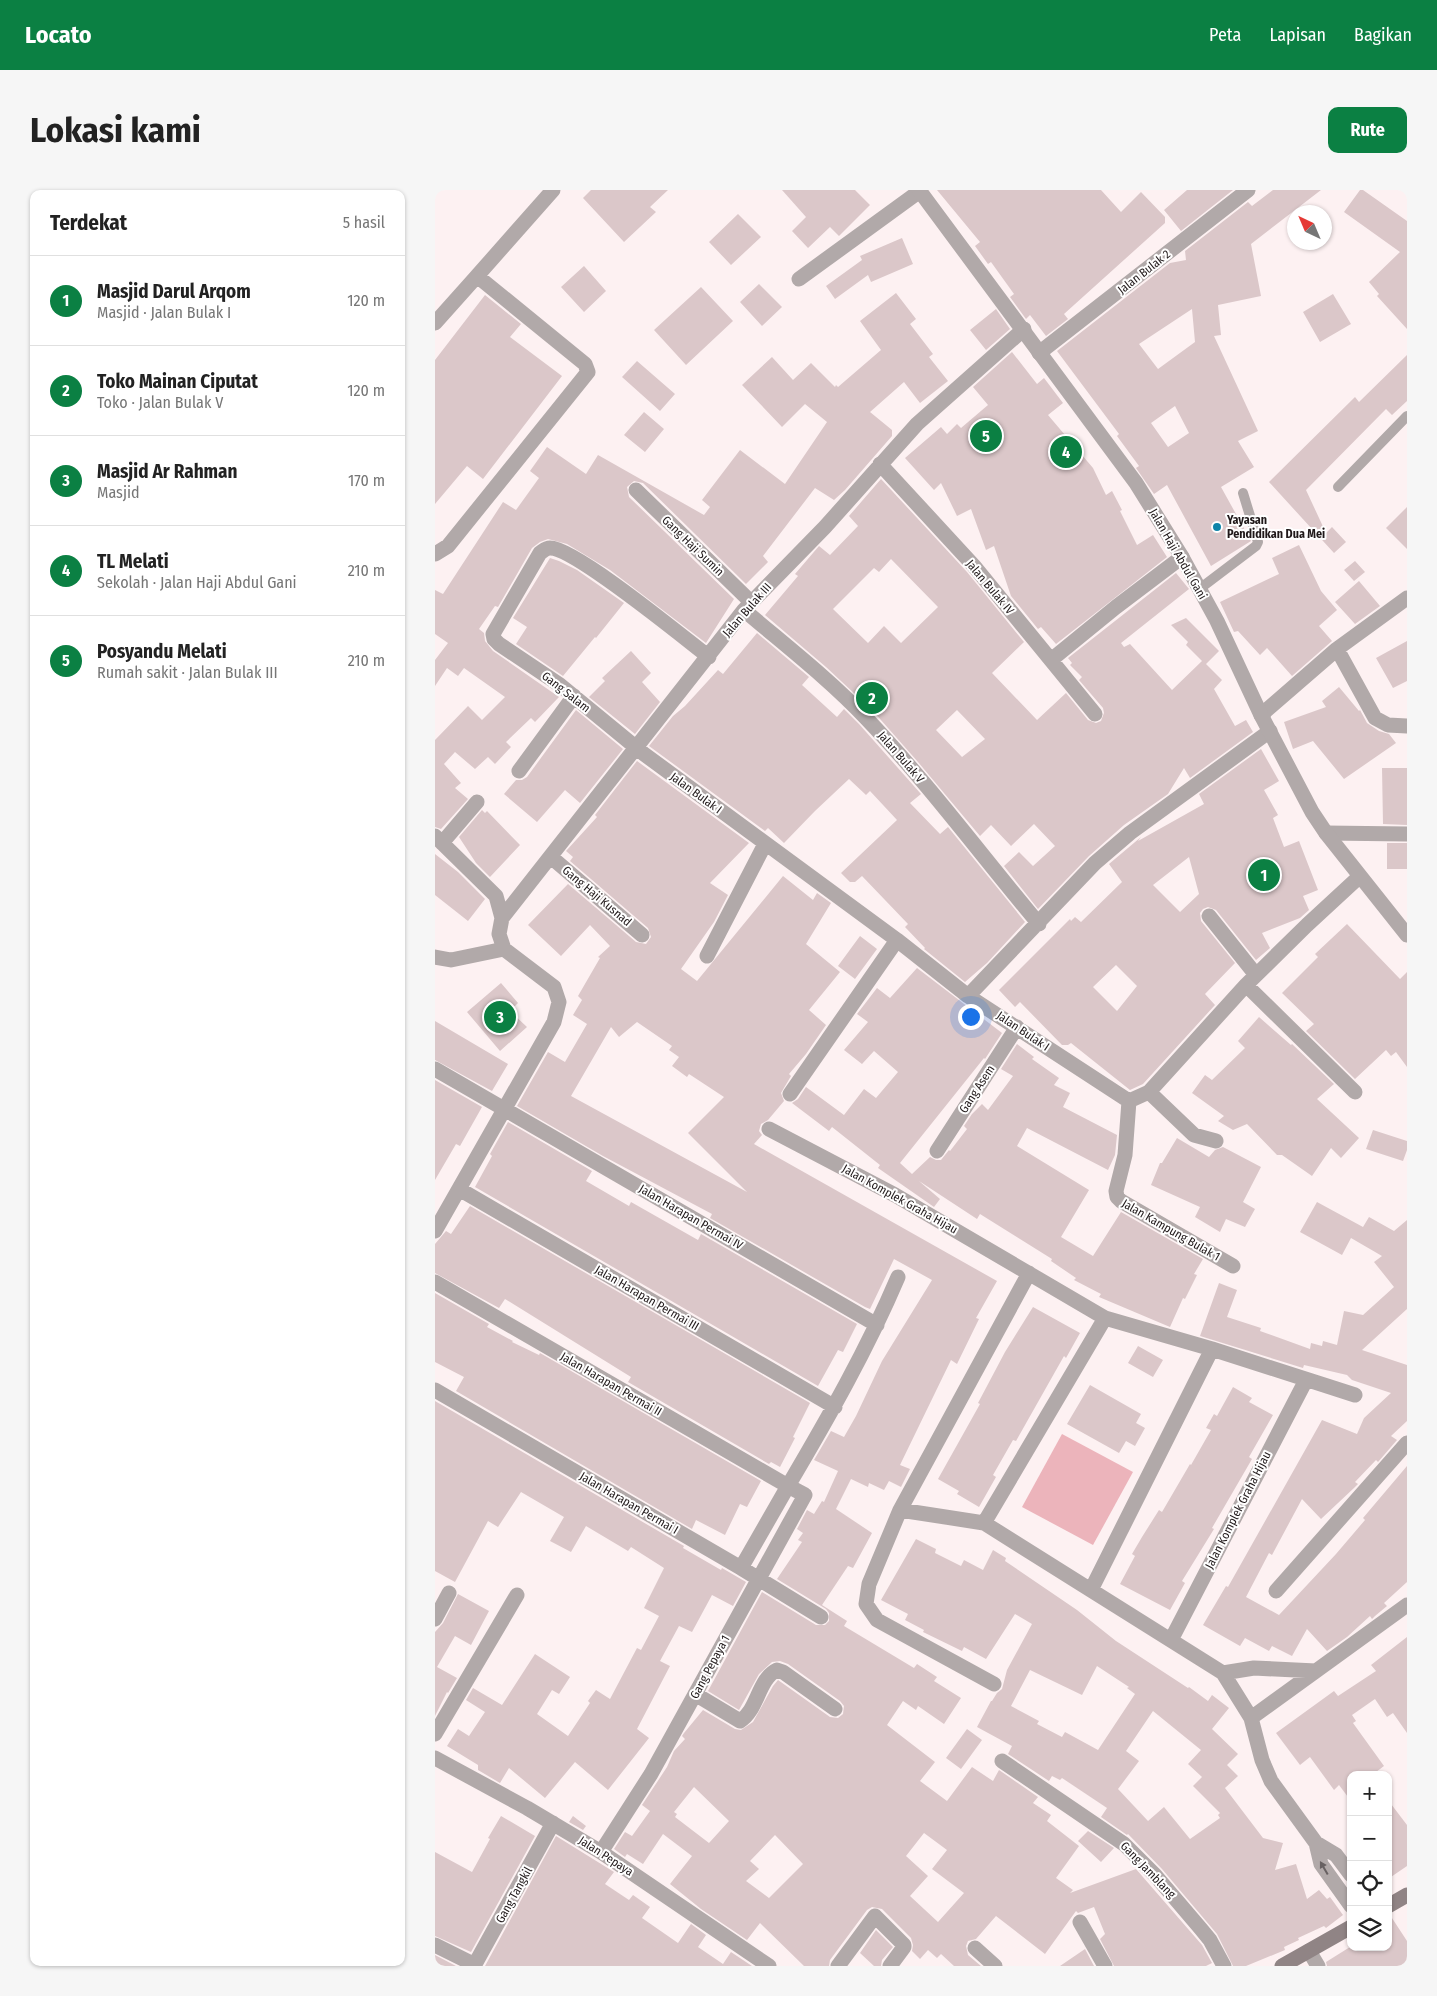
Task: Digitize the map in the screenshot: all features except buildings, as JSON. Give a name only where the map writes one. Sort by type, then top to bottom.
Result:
[{"type":"main road","points":[[1392,1904],[1407,1895]]},
{"type":"main road","points":[[1282,1966],[1347,1929]]},
{"type":"street","points":[[435,323],[553,190]]},
{"type":"street","points":[[799,279],[919,190]]},
{"type":"street","name":"Jalan Haji Abdul Gani","points":[[919,190],[1023,329],[1039,354],[1137,483],[1182,557],[1198,590],[1217,621],[1261,715],[1312,812],[1325,833],[1407,935]]},
{"type":"street","name":"Jalan Bulak 2","points":[[1039,354],[1248,190]]},
{"type":"street","points":[[435,554],[448,546],[588,372],[585,364],[477,276]]},
{"type":"street","name":"Jalan Bulak III","points":[[502,918],[709,657],[747,606],[825,527],[917,424],[1023,329]]},
{"type":"street","name":"Jalan Bulak IV","points":[[880,464],[974,566],[1095,714]]},
{"type":"street","name":"Gang Haji Sumin","points":[[635,490],[747,606]]},
{"type":"street","name":"Gang Salam","points":[[636,748],[574,696],[494,639],[493,634],[496,626],[540,553],[545,549],[551,548],[559,550],[597,572],[709,657]]},
{"type":"street","points":[[1051,660],[1115,607],[1182,557]]},
{"type":"street","points":[[1261,715],[1337,649],[1407,598]]},
{"type":"street","name":"Jalan Bulak V","points":[[747,606],[864,716],[911,766],[1039,924]]},
{"type":"street","points":[[1337,649],[1375,718],[1389,725],[1407,726]]},
{"type":"street","points":[[519,771],[574,696]]},
{"type":"street","points":[[968,996],[1039,924],[1095,863],[1130,833],[1270,731]]},
{"type":"street","name":"Jalan Bulak I","points":[[636,748],[897,940],[968,996],[1129,1101]]},
{"type":"street","points":[[435,1231],[554,1022],[559,1002],[554,987],[504,949],[499,934],[502,918],[497,896],[439,840],[477,802]]},
{"type":"street","points":[[1325,833],[1407,834]]},
{"type":"street","points":[[707,956],[765,844]]},
{"type":"street","name":"Gang Haji Kusnad","points":[[551,857],[642,935]]},
{"type":"street","points":[[1129,1101],[1149,1092],[1251,980],[1359,877]]},
{"type":"street","points":[[1209,916],[1251,980],[1355,1092]]},
{"type":"street","points":[[790,1094],[897,940]]},
{"type":"street","points":[[435,957],[451,960],[504,949]]},
{"type":"street","name":"Gang Asem","points":[[937,1151],[1017,1027]]},
{"type":"street","name":"Jalan Harapan Permai IV","points":[[435,1069],[877,1325]]},
{"type":"street","points":[[1149,1092],[1194,1135],[1216,1141]]},
{"type":"street","name":"Jalan Kampung Bulak 1","points":[[1129,1101],[1125,1155],[1116,1191],[1117,1198],[1233,1266]]},
{"type":"street","name":"Jalan Komplek Graha Hijau","points":[[769,1129],[895,1195],[1105,1318],[1213,1349],[1355,1395]]},
{"type":"street","name":"Jalan Harapan Permai III","points":[[459,1189],[835,1407]]},
{"type":"street","points":[[994,1684],[877,1620],[866,1604],[869,1584],[900,1510],[1029,1273]]},
{"type":"street","points":[[741,1568],[835,1407],[877,1325],[898,1277]]},
{"type":"street","name":"Jalan Harapan Permai II","points":[[435,1282],[788,1486]]},
{"type":"street","points":[[984,1523],[1105,1318]]},
{"type":"street","points":[[1091,1590],[1213,1349]]},
{"type":"street","name":"Jalan Komplek Graha Hijau","points":[[1171,1640],[1306,1380]]},
{"type":"street","name":"Jalan Harapan Permai I","points":[[435,1390],[741,1568],[821,1618]]},
{"type":"street","points":[[1276,1591],[1407,1443]]},
{"type":"street","name":"Gang Pepaya 1","points":[[601,1852],[651,1774],[805,1495],[788,1486]]},
{"type":"street","points":[[900,1510],[984,1523],[1223,1673],[1251,1718],[1262,1760],[1271,1781],[1316,1843],[1321,1864],[1347,1900]]},
{"type":"street","points":[[435,1619],[449,1593]]},
{"type":"street","points":[[435,1734],[517,1595]]},
{"type":"street","points":[[1251,1718],[1407,1605]]},
{"type":"street","points":[[1223,1673],[1253,1668],[1316,1671]]},
{"type":"street","points":[[695,1694],[740,1721],[748,1714],[770,1675],[777,1670],[783,1672],[835,1709]]},
{"type":"street","name":"Jalan Pepaya","points":[[435,1758],[553,1823],[601,1852],[769,1966]]},
{"type":"street","name":"Gang Jamblang","points":[[1002,1761],[1124,1844],[1155,1875],[1201,1929],[1210,1940],[1224,1966]]},
{"type":"street","name":"Gang Tangkil","points":[[474,1965],[553,1823]]},
{"type":"street","points":[[1316,1843],[1336,1855],[1347,1870]]},
{"type":"street","points":[[838,1966],[875,1916],[904,1945],[890,1966]]},
{"type":"street","points":[[1080,1922],[1105,1966]]},
{"type":"street","points":[[435,1945],[474,1965]]},
{"type":"street","points":[[975,1948],[995,1966]]},
{"type":"street","points":[[1309,1951],[1318,1966]]},
{"type":"lane","points":[[1339,487],[1407,416]]},
{"type":"lane","points":[[1198,590],[1256,546],[1258,542],[1243,493]]},
{"type":"shaded area","points":[[1062,1434],[1133,1472],[1093,1545],[1022,1507]]},
{"type":"place","name":"Posyandu Melati","points":[[986,436]]},
{"type":"place","name":"TL Melati","points":[[1066,452]]},
{"type":"place","name":"Yayasan Pendidikan Dua Mei","points":[[1217,527]]},
{"type":"place","name":"Toko Mainan Ciputat","points":[[872,698]]},
{"type":"place","name":"Masjid Darul Arqom","points":[[1264,875]]},
{"type":"place","name":"Masjid Ar Rahman","points":[[500,1017]]}]
